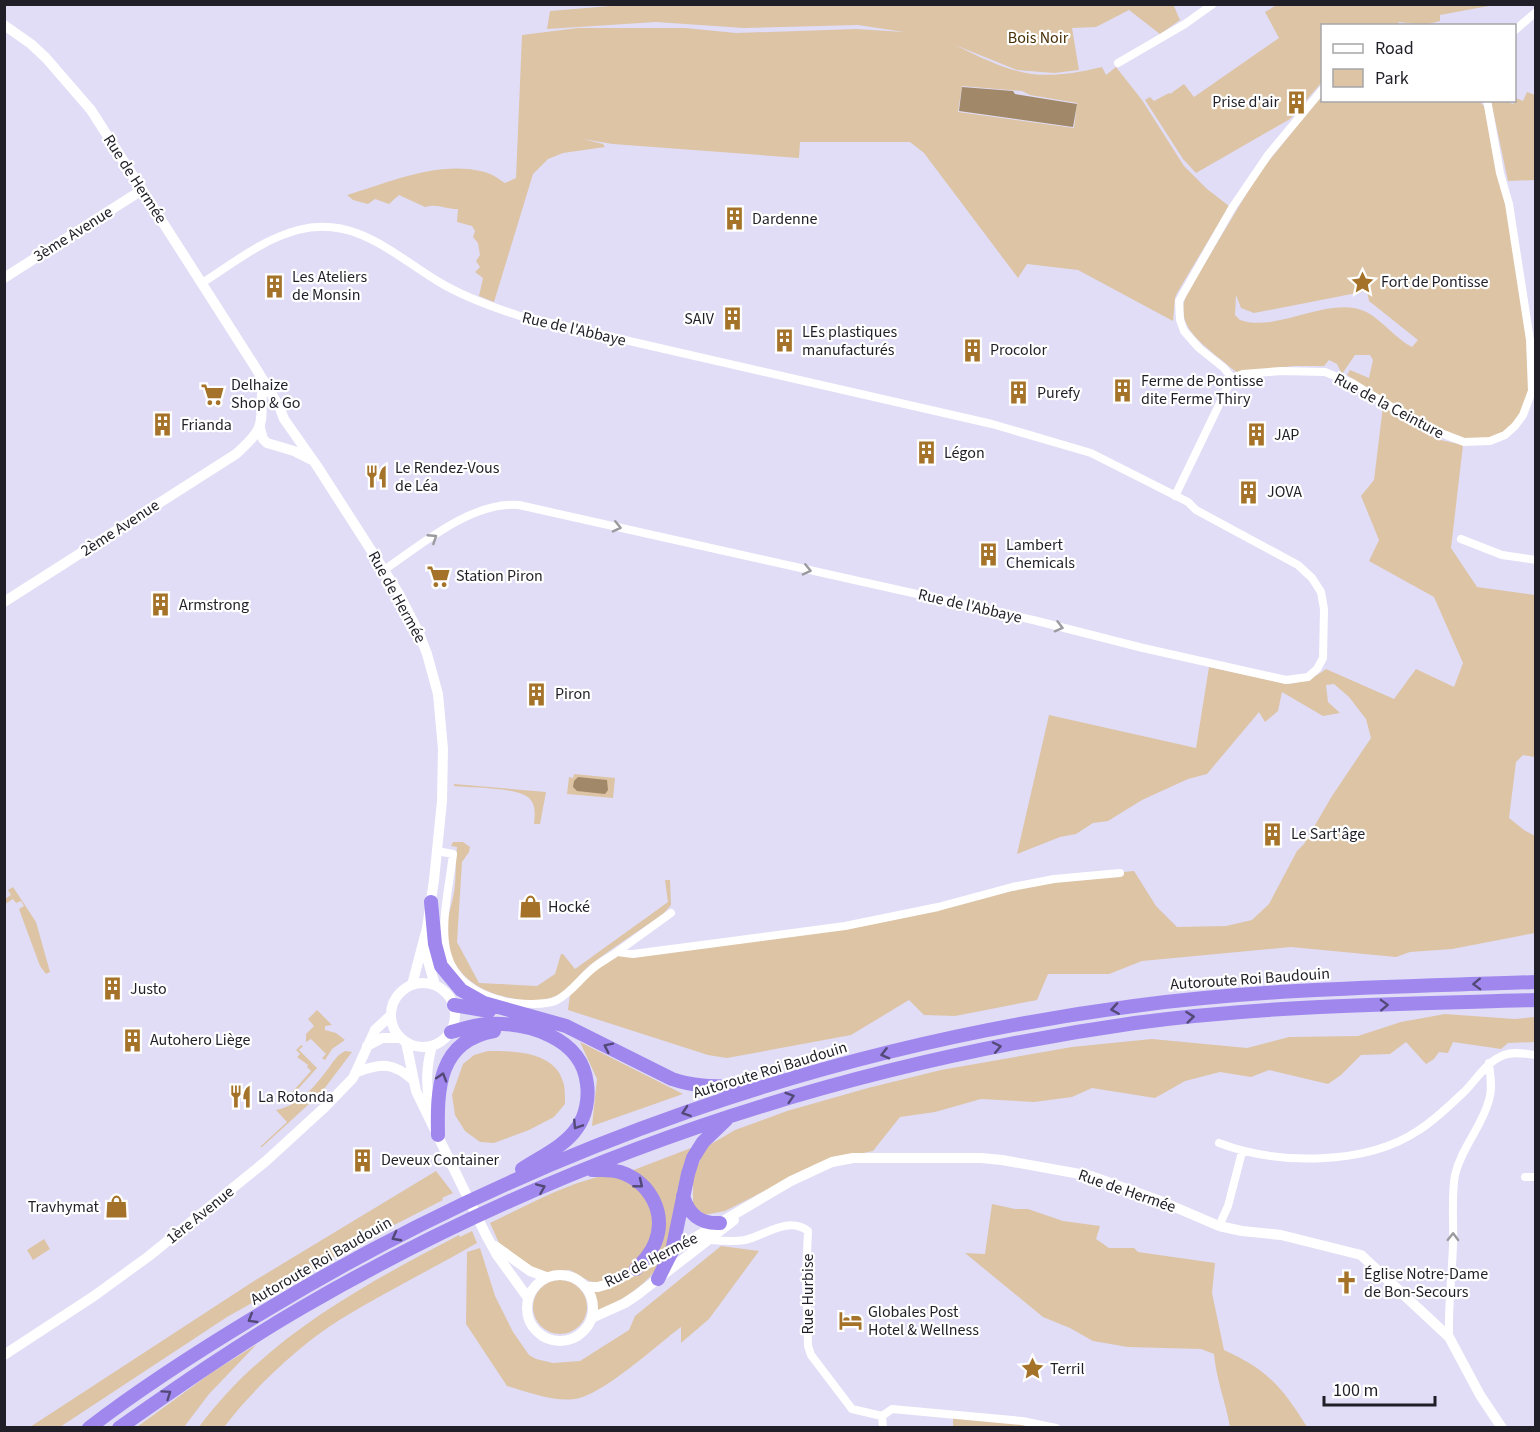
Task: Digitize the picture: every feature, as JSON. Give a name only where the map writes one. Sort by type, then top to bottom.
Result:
[{"type":"highway","points":[[430,902],[435,944],[441,966],[451,981],[471,997],[484,1003],[566,1026],[685,1083],[716,1087],[762,1087]]},
{"type":"highway","name":"Autoroute Roi Baudouin","points":[[89,1428],[227,1334],[344,1264],[448,1210],[490,1190],[660,1121],[762,1087],[942,1040],[1027,1022],[1134,1006],[1318,990],[1536,982]]},
{"type":"highway","name":"Autoroute Roi Baudouin","points":[[119,1428],[196,1374],[302,1308],[455,1226],[584,1170],[734,1114],[845,1081],[940,1059],[1033,1039],[1138,1023],[1231,1013],[1299,1009],[1536,1000]]},
{"type":"highway","points":[[454,1005],[516,1016],[533,1016]]},
{"type":"highway","points":[[451,1032],[486,1024],[523,1028],[558,1039],[574,1051],[582,1064],[586,1079],[586,1107],[580,1122],[569,1137],[490,1190]]},
{"type":"highway","points":[[438,1135],[438,1090],[441,1077],[452,1055],[477,1035],[523,1028]]},
{"type":"highway","points":[[658,1279],[672,1251],[690,1167],[697,1149],[708,1136],[734,1114]]},
{"type":"highway","points":[[584,1170],[618,1172],[638,1182],[651,1195],[659,1215],[658,1234],[651,1252],[636,1269]]},
{"type":"highway","points":[[683,1196],[689,1210],[697,1218],[709,1223],[724,1224]]},
{"type":"street","points":[[1118,63],[1185,24],[1213,4]]},
{"type":"street","points":[[1516,30],[1536,12]]},
{"type":"street","name":"Rue de Hermée","points":[[4,25],[25,39],[46,58],[78,93],[202,283],[279,406],[286,423],[384,570],[419,633],[438,694],[443,749],[442,801],[427,928],[428,961],[435,985],[447,993],[454,1005]]},
{"type":"street","points":[[1175,496],[1232,378],[1184,331],[1180,320],[1179,301],[1232,208],[1268,155],[1321,92]]},
{"type":"street","name":"Rue de la Ceinture","points":[[1232,378],[1244,374],[1281,371],[1325,372],[1352,383],[1423,426],[1464,442],[1490,441],[1505,435],[1515,426],[1523,415],[1532,391],[1530,340],[1509,204],[1500,172],[1487,102]]},
{"type":"street","name":"3ème Avenue","points":[[4,278],[142,190]]},
{"type":"street","name":"Rue de l'Abbaye","points":[[202,283],[257,248],[286,234],[311,227],[325,226],[345,229],[363,234],[460,293],[520,316],[992,424],[1091,453],[1188,502],[1196,510],[1298,565],[1312,578],[1321,592],[1324,609],[1323,658],[1317,669],[1308,677],[1286,680],[1143,648],[1033,620],[519,505],[494,506],[467,516],[384,570]]},
{"type":"street","points":[[263,382],[261,426],[263,439],[312,460]]},
{"type":"street","points":[[261,426],[269,417],[279,417],[286,423],[287,438],[272,444]]},
{"type":"street","name":"2ème Avenue","points":[[4,602],[236,454],[250,442],[261,426]]},
{"type":"street","name":"2ème Avenue","points":[[236,454],[272,444]]},
{"type":"street","points":[[1461,539],[1502,555],[1536,560]]},
{"type":"street","points":[[437,851],[453,854],[444,910],[444,949],[447,960],[455,972],[473,989],[485,996],[506,1002],[555,1002],[571,991],[591,969],[671,913]]},
{"type":"street","points":[[617,952],[633,954],[845,926],[938,907],[1022,885],[1054,879],[1120,873]]},
{"type":"street","name":"Rue de Hermée","points":[[427,928],[412,984],[396,997],[391,1015],[395,1031],[403,1040],[413,1080],[425,1111],[489,1241],[528,1298],[527,1311],[530,1323],[539,1333],[550,1339],[563,1341],[575,1337],[585,1329],[592,1318],[593,1302],[587,1287],[580,1281],[563,1274],[546,1277],[530,1271],[489,1241]]},
{"type":"street","points":[[412,984],[435,985]]},
{"type":"street","points":[[367,1046],[382,1038],[403,1040],[414,1046],[432,1046],[446,1038],[451,1032],[455,1019],[454,1005]]},
{"type":"street","name":"1ère Avenue","points":[[4,1355],[94,1296],[195,1220],[300,1130],[342,1090],[357,1072],[375,1030],[391,1015]]},
{"type":"street","name":"Rue de Hermée","points":[[432,1046],[426,1084],[438,1135]]},
{"type":"street","points":[[1219,1143],[1242,1152],[1308,1158],[1364,1154],[1390,1146],[1419,1130],[1443,1111],[1490,1063],[1511,1054],[1536,1056]]},
{"type":"street","points":[[1449,1337],[1455,1176],[1459,1161],[1490,1100],[1490,1063]]},
{"type":"street","points":[[357,1072],[374,1066],[386,1065],[402,1071],[413,1080]]},
{"type":"street","points":[[1219,1226],[1228,1206],[1242,1152]]},
{"type":"street","name":"Rue de Hermée","points":[[587,1287],[603,1287],[724,1224],[791,1181],[832,1162],[854,1158],[981,1158],[1091,1176],[1163,1202],[1219,1226],[1242,1232],[1281,1235],[1361,1255],[1449,1337],[1479,1395],[1502,1428]]},
{"type":"street","points":[[1525,1177],[1536,1177]]},
{"type":"street","points":[[724,1224],[739,1240]]},
{"type":"street","name":"Rue de Hermée","points":[[592,1318],[625,1303],[711,1240],[724,1224]]},
{"type":"street","name":"Rue Hurbise","points":[[711,1240],[739,1240],[782,1226],[794,1225],[808,1231],[806,1276],[808,1346],[811,1355],[852,1408],[882,1416]]},
{"type":"street","points":[[528,1298],[532,1290],[546,1277]]},
{"type":"street","points":[[1437,1325],[1443,1323],[1448,1316]]},
{"type":"street","points":[[884,1428],[882,1416],[892,1409],[1022,1421],[1056,1428]]},
{"type":"green space","name":"Bois Noir","points":[[635,4],[1173,4],[1180,20],[1160,34],[1129,10],[1096,27],[1072,28],[1079,70],[1054,73],[1017,70],[955,45],[994,63],[1026,73],[1059,74],[1102,67],[1106,75],[1116,67],[1142,100],[1184,166],[1207,189],[1229,206],[1177,293],[1173,321],[1078,270],[1027,264],[1018,278],[924,153],[910,142],[800,142],[799,158],[613,144],[583,139],[603,144],[605,147],[563,153],[548,159],[533,174],[494,302],[479,296],[483,278],[475,272],[480,267],[476,261],[480,255],[478,243],[473,237],[475,231],[472,226],[457,222],[458,209],[425,207],[399,195],[389,204],[375,199],[368,204],[353,200],[347,195],[415,174],[450,169],[485,172],[505,183],[516,178],[522,35],[578,28],[685,28],[736,33],[856,29],[904,32],[858,25],[744,28],[656,22],[547,29],[550,11]],"holes":[[[962,86],[1022,91],[1030,95],[1077,103],[1074,128],[958,112]]]},
{"type":"green space","points":[[1277,4],[1494,5],[1440,15],[1440,21],[1428,24],[1399,22],[1398,24],[1321,24],[1321,83],[1290,119],[1196,173],[1183,159],[1145,100],[1150,97],[1154,101],[1184,84],[1194,97],[1279,38],[1265,12]]},
{"type":"green space","points":[[1527,92],[1535,95],[1535,180],[1508,181],[1491,102],[1513,104],[1516,98],[1523,101]]},
{"type":"green space","points":[[1321,96],[1321,102],[1480,102],[1485,107],[1508,213],[1525,320],[1529,385],[1524,406],[1519,416],[1504,431],[1485,440],[1463,440],[1418,421],[1347,375],[1350,370],[1369,378],[1373,360],[1370,355],[1355,355],[1342,374],[1337,364],[1329,360],[1324,366],[1294,366],[1237,372],[1196,338],[1190,330],[1184,314],[1187,293],[1259,173]],"holes":[[[1367,291],[1369,301],[1418,340],[1412,347],[1370,314],[1350,308],[1335,308],[1270,322],[1254,323],[1240,320],[1235,315],[1236,295],[1241,308],[1254,313]]]},
{"type":"green space","points":[[1383,406],[1436,439],[1463,445],[1451,548],[1477,587],[1535,595],[1535,757],[1523,755],[1516,762],[1509,818],[1535,836],[1535,933],[1452,949],[1410,952],[1396,957],[1291,947],[1142,961],[1109,974],[1048,974],[1037,1000],[955,1016],[924,1015],[909,1000],[851,1035],[727,1058],[708,1055],[568,1010],[570,995],[592,971],[623,953],[845,926],[1054,879],[1134,871],[1156,906],[1177,927],[1226,926],[1252,920],[1269,904],[1297,851],[1304,844],[1332,796],[1371,738],[1366,719],[1349,697],[1334,684],[1326,685],[1328,702],[1340,713],[1323,716],[1282,692],[1278,711],[1265,722],[1259,712],[1207,774],[1188,779],[1142,800],[1108,821],[1093,823],[1076,834],[1060,837],[1017,854],[1049,715],[1196,748],[1209,667],[1287,684],[1308,680],[1326,669],[1394,699],[1416,669],[1454,687],[1463,663],[1434,597],[1369,561],[1379,540],[1361,496],[1374,480]]},
{"type":"green space","points":[[574,774],[615,778],[613,798],[567,794],[569,777],[573,778]]},
{"type":"green space","points":[[454,784],[546,792],[540,824],[534,824],[533,804],[523,794],[505,790],[454,786]]},
{"type":"green space","points":[[453,842],[463,842],[470,847],[462,862],[457,942],[479,983],[537,986],[555,974],[561,954],[575,969],[668,902],[665,880],[670,880],[671,905],[664,913],[589,966],[560,994],[548,999],[529,1001],[499,995],[477,986],[468,979],[460,971],[449,950],[447,928],[455,889],[457,847],[451,846]]},
{"type":"green space","points":[[13,887],[36,922],[50,972],[46,974],[40,966],[19,909],[24,906],[21,901],[16,903],[13,899],[5,904],[5,899],[11,895],[8,890]]},
{"type":"green space","points":[[317,1010],[332,1025],[325,1026],[325,1030],[336,1033],[345,1040],[332,1049],[325,1060],[322,1058],[326,1054],[311,1039],[306,1042],[306,1034],[314,1026],[308,1019]]},
{"type":"green space","points":[[1445,1014],[1515,1019],[1535,1017],[1535,1042],[1508,1043],[1501,1049],[1453,1042],[1448,1053],[1439,1052],[1426,1064],[1406,1042],[1390,1054],[1361,1055],[1341,1075],[1328,1084],[1269,1070],[1251,1077],[1220,1072],[1185,1081],[1155,1098],[1092,1088],[1072,1097],[1034,1102],[981,1099],[935,1112],[900,1117],[873,1151],[824,1161],[725,1211],[704,1215],[693,1205],[693,1175],[706,1147],[735,1130],[787,1111],[868,1088],[941,1070],[1072,1047],[1152,1039],[1247,1048],[1289,1037],[1358,1036],[1401,1022]]},
{"type":"green space","points":[[580,1042],[683,1094],[592,1126],[597,1079]]},
{"type":"green space","points":[[301,1045],[303,1046],[299,1050],[317,1068],[285,1100],[311,1071],[308,1065],[297,1057],[300,1054],[296,1050]]},
{"type":"green space","points":[[345,1051],[352,1052],[321,1093],[260,1147],[287,1122],[276,1110],[285,1108],[305,1095],[337,1057]]},
{"type":"green space","points":[[488,1051],[534,1055],[553,1065],[564,1085],[565,1104],[554,1117],[529,1130],[494,1143],[480,1142],[465,1131],[455,1115],[452,1095],[463,1064],[474,1055]]},
{"type":"green space","points":[[691,1148],[670,1248],[654,1257],[664,1211],[631,1171]]},
{"type":"green space","points":[[436,1171],[453,1193],[442,1198],[443,1200],[357,1244],[227,1317],[60,1427],[30,1427],[254,1281]]},
{"type":"green space","points":[[615,1174],[640,1188],[654,1215],[653,1240],[634,1265],[610,1280],[598,1283],[589,1281],[570,1270],[546,1273],[536,1271],[499,1243],[490,1223],[568,1187]]},
{"type":"green space","points":[[992,1204],[1028,1209],[1063,1221],[1100,1226],[1096,1239],[1109,1248],[1134,1248],[1138,1252],[1215,1263],[1212,1293],[1224,1350],[1252,1365],[1273,1381],[1307,1427],[1230,1427],[1214,1354],[1201,1349],[1128,1347],[1093,1341],[1043,1317],[965,1253],[985,1254]]},
{"type":"green space","points":[[472,1231],[477,1243],[358,1309],[309,1341],[249,1397],[224,1427],[199,1427],[225,1395],[254,1366],[318,1316],[387,1274],[459,1235],[460,1237]]},
{"type":"green space","points":[[44,1239],[50,1249],[33,1260],[27,1250]]},
{"type":"green space","points":[[721,1246],[759,1251],[709,1319],[681,1343],[681,1327],[615,1379],[600,1389],[575,1399],[541,1396],[507,1386],[466,1324],[467,1252],[480,1248],[495,1296],[513,1332],[529,1355],[553,1363],[580,1361],[629,1330],[635,1316]]},
{"type":"green space","points":[[662,1261],[634,1291],[598,1311],[594,1292]]},
{"type":"green space","points":[[555,1280],[565,1280],[575,1284],[583,1292],[587,1307],[583,1322],[575,1330],[565,1334],[555,1334],[545,1330],[537,1322],[533,1312],[533,1302],[537,1292],[545,1284]]},
{"type":"green space","points":[[257,1344],[209,1394],[184,1427],[137,1427],[211,1373]]},
{"type":"green space","points":[[953,1417],[1056,1428],[953,1428]]},
{"type":"shaded area","points":[[962,87],[1013,91],[1015,94],[1077,104],[1073,127],[959,111]]},
{"type":"shaded area","points":[[578,777],[607,780],[608,790],[605,794],[577,791],[573,787]]},
{"type":"place","name":"Prise d'air","points":[[1297,102]]},
{"type":"place","name":"Dardenne","points":[[734,219]]},
{"type":"place","name":"Fort de Pontisse","points":[[1363,282]]},
{"type":"place","name":"Les Ateliers de Monsin","points":[[274,286]]},
{"type":"place","name":"SAIV","points":[[732,319]]},
{"type":"place","name":"LEs plastiques manufacturés","points":[[784,341]]},
{"type":"place","name":"Procolor","points":[[972,350]]},
{"type":"place","name":"Ferme de Pontisse dite Ferme Thiry","points":[[1123,390]]},
{"type":"place","name":"Purefy","points":[[1019,393]]},
{"type":"place","name":"Delhaize Shop & Go","points":[[213,394]]},
{"type":"place","name":"Frianda","points":[[163,425]]},
{"type":"place","name":"JAP","points":[[1256,435]]},
{"type":"place","name":"Légon","points":[[926,453]]},
{"type":"place","name":"Le Rendez-Vous de Léa","points":[[377,477]]},
{"type":"place","name":"JOVA","points":[[1249,492]]},
{"type":"place","name":"Lambert Chemicals","points":[[988,554]]},
{"type":"place","name":"Station Piron","points":[[438,576]]},
{"type":"place","name":"Armstrong","points":[[161,605]]},
{"type":"place","name":"Piron","points":[[537,694]]},
{"type":"place","name":"Le Sart'âge","points":[[1273,834]]},
{"type":"place","name":"Hocké","points":[[530,907]]},
{"type":"place","name":"Justo","points":[[112,989]]},
{"type":"place","name":"Autohero Liège","points":[[132,1040]]},
{"type":"place","name":"La Rotonda","points":[[240,1097]]},
{"type":"place","name":"Deveux Container","points":[[363,1160]]},
{"type":"place","name":"Travhymat","points":[[117,1207]]},
{"type":"place","name":"Église Notre-Dame de Bon-Secours","points":[[1346,1283]]},
{"type":"place","name":"Globales Post Hotel & Wellness","points":[[850,1321]]},
{"type":"place","name":"Terril","points":[[1032,1369]]}]
